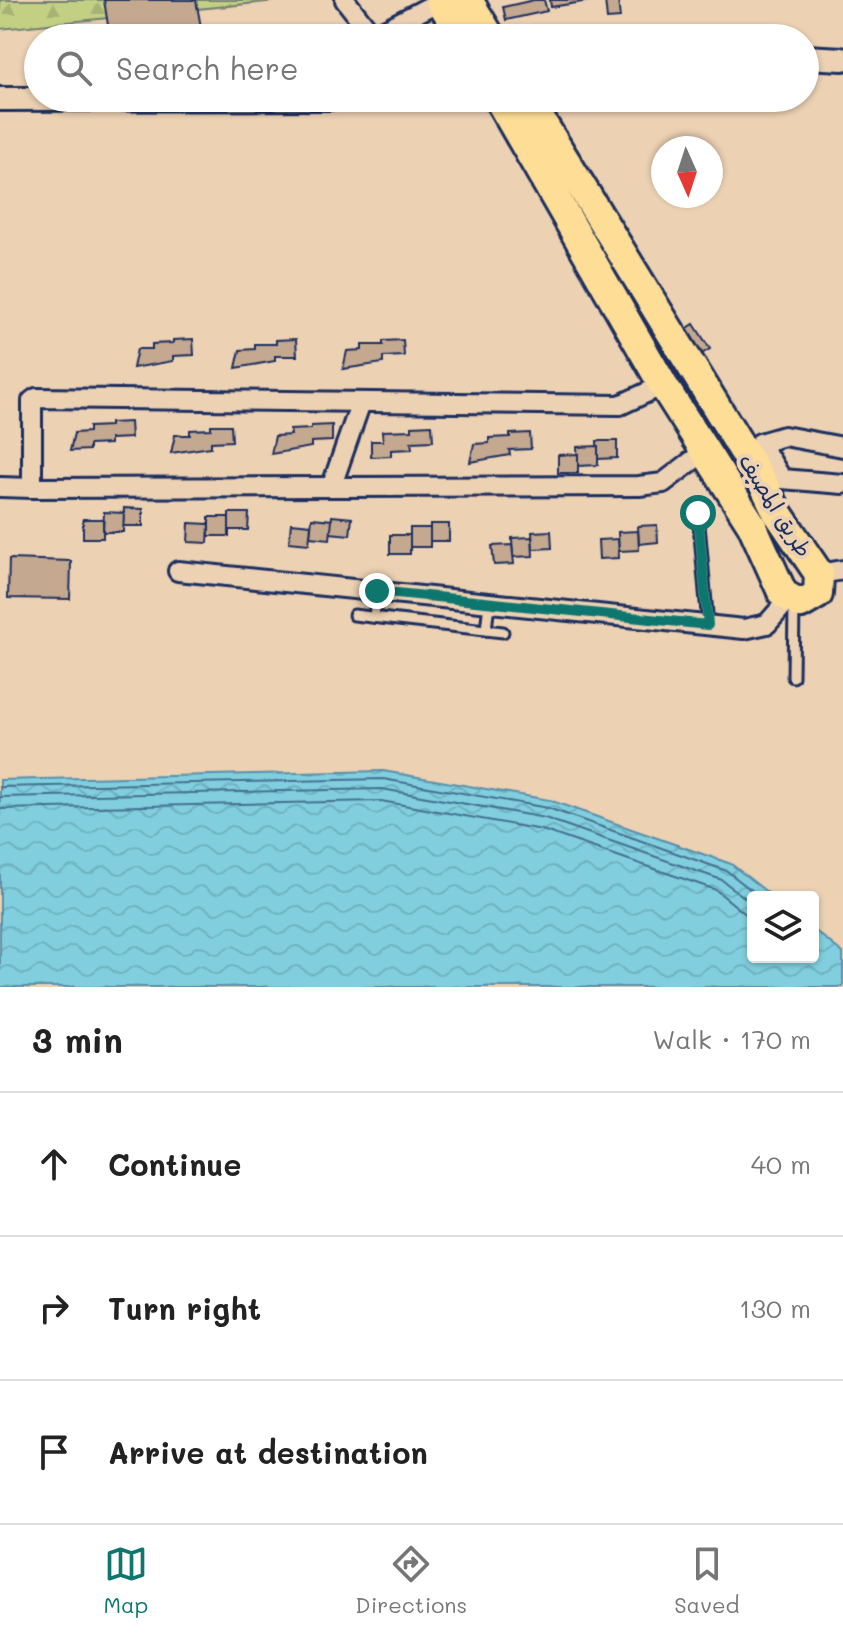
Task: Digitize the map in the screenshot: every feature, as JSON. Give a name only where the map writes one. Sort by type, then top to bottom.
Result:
[{"type":"main road","points":[[440,0],[455,24]]},
{"type":"main road","points":[[468,0],[483,24]]},
{"type":"main road","name":"طريق المصيف","points":[[506,112],[663,385],[752,525],[791,601],[808,603],[818,594],[831,572],[777,512],[763,483],[536,112]]},
{"type":"main road","points":[[735,497],[763,483]]},
{"type":"main road","points":[[752,525],[777,512]]},
{"type":"street","points":[[345,0],[364,24]]},
{"type":"street","points":[[395,24],[440,0]]},
{"type":"street","points":[[819,58],[843,59]]},
{"type":"street","points":[[0,99],[24,99]]},
{"type":"street","points":[[32,488],[32,401],[36,398],[620,405],[663,385]]},
{"type":"street","points":[[332,485],[361,402]]},
{"type":"street","points":[[843,447],[784,436],[760,443],[782,479],[843,484]]},
{"type":"street","points":[[0,487],[648,486],[663,483],[705,451]]},
{"type":"street","points":[[178,571],[759,628],[791,601]]},
{"type":"lane","points":[[698,513],[708,625]]},
{"type":"lane","points":[[374,617],[377,591]]},
{"type":"lane","points":[[791,601],[793,677]]},
{"type":"lane","points":[[486,630],[489,603]]},
{"type":"lane","points":[[354,615],[503,632]]},
{"type":"green space","points":[[0,0],[286,0],[24,24],[24,27],[0,29]]},
{"type":"water","points":[[383,771],[549,800],[731,864],[765,891],[747,891],[747,963],[819,963],[819,934],[843,953],[843,987],[0,987],[0,780]]},
{"type":"building","points":[[104,0],[196,0],[200,24],[108,24]]},
{"type":"building","points":[[544,0],[547,11],[506,20],[503,7]]},
{"type":"building","points":[[550,0],[595,0],[551,7]]},
{"type":"building","points":[[605,0],[618,0],[620,18],[607,19]]},
{"type":"building","points":[[694,324],[710,349],[695,358],[680,333]]},
{"type":"building","points":[[193,339],[194,355],[173,356],[173,361],[133,368],[137,349],[152,349],[152,344]]},
{"type":"building","points":[[296,339],[297,356],[275,356],[275,361],[236,368],[240,350],[255,349],[255,344],[276,344],[276,340]]},
{"type":"building","points":[[403,340],[404,356],[383,357],[383,363],[343,369],[347,351],[362,350],[362,345],[383,345],[383,341]]},
{"type":"building","points":[[130,422],[131,438],[110,439],[110,444],[89,445],[89,450],[70,451],[74,433],[89,432],[89,427]]},
{"type":"building","points":[[211,425],[231,425],[232,441],[211,442],[211,447],[171,453],[175,435],[190,435],[190,430],[211,429]]},
{"type":"building","points":[[332,425],[332,441],[311,442],[311,447],[271,454],[275,436],[291,435],[290,430]]},
{"type":"building","points":[[432,425],[433,441],[411,442],[412,449],[391,450],[391,456],[371,457],[371,441],[383,441],[382,431],[412,430],[412,426]]},
{"type":"building","points":[[530,433],[531,449],[509,450],[510,455],[470,462],[474,444],[489,443],[489,438]]},
{"type":"building","points":[[597,441],[617,441],[617,458],[598,459]]},
{"type":"building","points":[[598,446],[598,465],[578,466],[577,447]]},
{"type":"building","points":[[578,454],[578,473],[558,473],[558,455]]},
{"type":"building","points":[[124,508],[143,509],[143,526],[123,526]]},
{"type":"building","points":[[104,512],[124,513],[123,532],[103,532]]},
{"type":"building","points":[[229,513],[249,513],[248,530],[229,530]]},
{"type":"building","points":[[332,516],[352,518],[350,535],[330,533]]},
{"type":"building","points":[[209,517],[229,517],[229,536],[209,536]]},
{"type":"building","points":[[312,518],[332,520],[330,539],[310,537]]},
{"type":"building","points":[[83,519],[103,519],[103,538],[83,538]]},
{"type":"building","points":[[189,523],[209,524],[208,543],[188,542]]},
{"type":"building","points":[[291,523],[311,525],[309,544],[289,542]]},
{"type":"building","points":[[430,524],[449,524],[449,541],[430,541]]},
{"type":"building","points":[[657,525],[658,542],[639,544],[638,526]]},
{"type":"building","points":[[410,528],[430,528],[430,547],[410,547]]},
{"type":"building","points":[[551,531],[552,548],[533,549],[532,532]]},
{"type":"building","points":[[638,531],[639,550],[619,551],[618,532]]},
{"type":"building","points":[[390,535],[410,535],[410,554],[390,554]]},
{"type":"building","points":[[532,537],[533,556],[513,557],[512,538]]},
{"type":"building","points":[[618,539],[619,558],[599,559],[598,540]]},
{"type":"building","points":[[512,545],[514,564],[494,565],[492,546]]},
{"type":"building","points":[[9,559],[71,561],[70,599],[8,598]]},
{"type":"route","points":[[377,591],[708,625],[698,513]]}]
